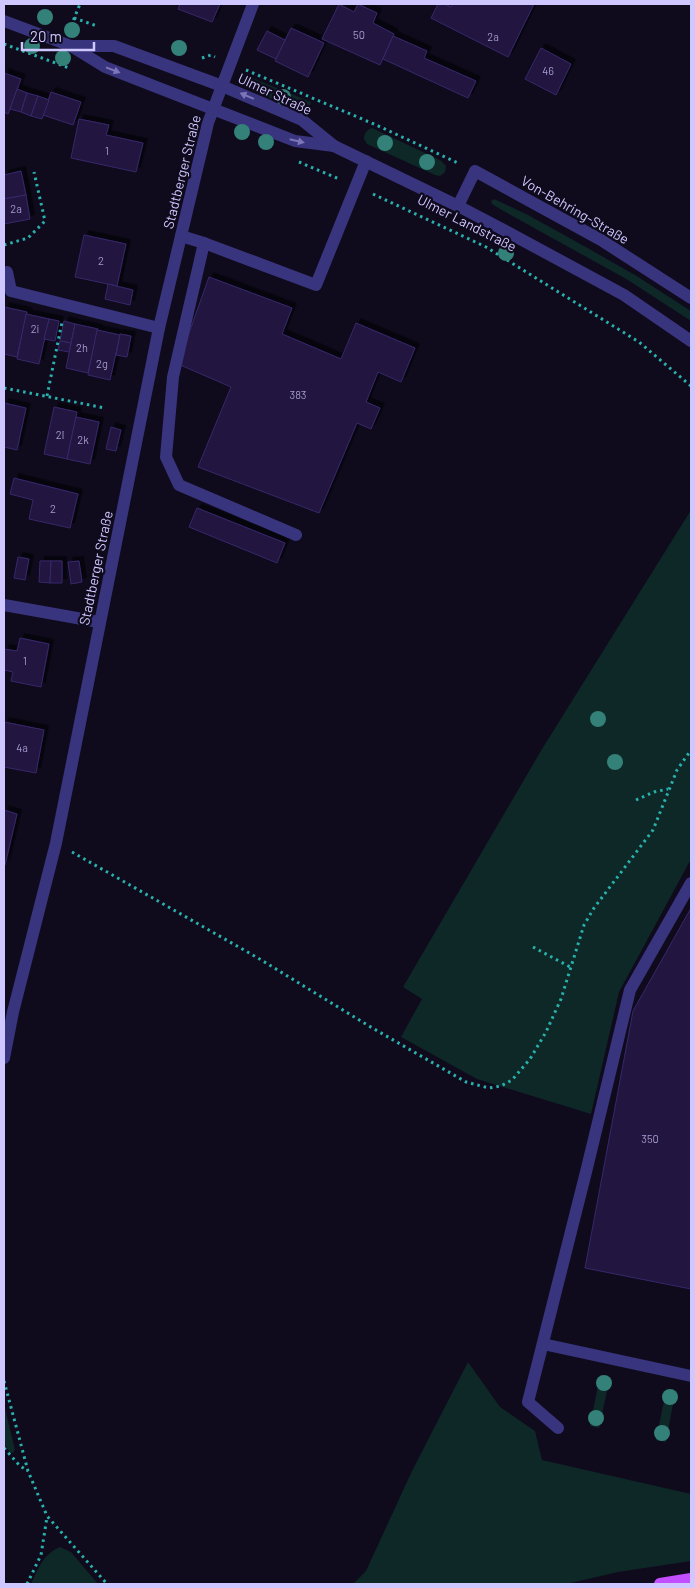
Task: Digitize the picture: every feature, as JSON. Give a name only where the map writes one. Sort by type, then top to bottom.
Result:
[{"type":"main road","points":[[660,1584],[691,1579]]},
{"type":"street","name":"Stadtberger Straße","points":[[4,1058],[13,1012],[56,843],[159,328],[208,123],[253,4]]},
{"type":"street","name":"Ulmer Straße","points":[[4,21],[71,46],[105,67],[295,142],[334,146]]},
{"type":"street","name":"Ulmer Straße","points":[[71,46],[114,46],[222,86],[302,120],[334,146]]},
{"type":"street","name":"Ulmer Landstraße","points":[[334,146],[458,206],[624,295],[691,341]]},
{"type":"street","points":[[181,236],[204,242],[316,285],[366,161]]},
{"type":"street","name":"Von-Behring-Straße","points":[[458,206],[475,171],[601,240],[691,298]]},
{"type":"street","points":[[204,242],[172,377],[166,457],[179,485],[296,535]]},
{"type":"street","points":[[7,272],[11,291],[159,328]]},
{"type":"street","points":[[4,604],[100,622]]},
{"type":"street","points":[[558,1428],[528,1402],[630,990],[691,883]]},
{"type":"street","points":[[543,1344],[691,1376]]},
{"type":"path","points":[[74,18],[80,4]]},
{"type":"path","name":"Ulmer Landstraße","points":[[295,160],[356,186],[486,247],[639,342],[691,386]]},
{"type":"path","points":[[4,245],[28,238],[44,221],[34,172]]},
{"type":"path","points":[[46,396],[65,304]]},
{"type":"path","points":[[4,388],[105,408]]},
{"type":"path","points":[[56,843],[258,958],[369,1026],[466,1082],[489,1088],[501,1086],[512,1080],[530,1059],[558,1008],[584,925],[594,908],[653,830],[677,770],[691,750]]},
{"type":"path","points":[[636,800],[654,792],[668,789]]},
{"type":"path","points":[[533,946],[572,968]]},
{"type":"path","points":[[4,1381],[28,1471],[47,1516],[107,1584]]},
{"type":"path","points":[[4,1448],[20,1466],[28,1471]]},
{"type":"path","points":[[27,1584],[41,1555],[47,1516]]},
{"type":"green space","points":[[247,76],[311,102],[308,113],[273,100],[258,90]]},
{"type":"green space","points":[[372,128],[440,160],[446,166],[445,172],[440,176],[435,175],[367,144],[364,139],[365,135]]},
{"type":"green space","points":[[494,199],[528,215],[635,275],[691,311],[691,321],[628,280],[500,209],[492,204],[491,201]]},
{"type":"green space","points":[[691,510],[691,859],[619,992],[591,1114],[477,1079],[401,1037],[422,999],[403,987],[542,749]]},
{"type":"green space","points":[[468,1362],[500,1407],[535,1431],[542,1460],[691,1494],[691,1561],[618,1572],[566,1584],[353,1584],[366,1571],[412,1471]]},
{"type":"green space","points":[[600,1375],[610,1377],[599,1428],[590,1426]]},
{"type":"green space","points":[[666,1391],[675,1393],[666,1442],[656,1440]]},
{"type":"green space","points":[[4,1404],[15,1450],[13,1453],[4,1445]]},
{"type":"green space","points":[[60,1547],[71,1552],[98,1584],[31,1584],[45,1558]]},
{"type":"building","points":[[180,4],[220,4],[212,22],[178,9]]},
{"type":"building","points":[[339,4],[354,12],[358,4],[377,13],[373,23],[394,34],[380,65],[322,39]]},
{"type":"building","points":[[438,4],[445,4],[451,7],[453,4],[534,4],[508,57],[431,18]]},
{"type":"building","points":[[291,28],[324,43],[308,77],[275,61]]},
{"type":"building","points":[[267,31],[285,40],[276,59],[257,50]]},
{"type":"building","points":[[393,36],[427,51],[424,58],[476,81],[468,98],[383,59]]},
{"type":"building","points":[[541,48],[571,64],[556,95],[525,79]]},
{"type":"building","points":[[4,73],[21,79],[8,114],[4,112]]},
{"type":"building","points":[[17,89],[27,93],[21,112],[10,109]]},
{"type":"building","points":[[51,92],[81,102],[73,125],[43,115]]},
{"type":"building","points":[[27,93],[38,96],[31,116],[21,112]]},
{"type":"building","points":[[38,96],[49,100],[42,119],[31,116]]},
{"type":"building","points":[[79,119],[109,125],[106,135],[143,143],[136,172],[71,158]]},
{"type":"building","points":[[21,171],[26,195],[4,199],[4,175]]},
{"type":"building","points":[[26,195],[30,219],[4,224],[4,199]]},
{"type":"building","points":[[84,235],[126,244],[117,286],[75,277]]},
{"type":"building","points":[[209,277],[292,308],[282,334],[341,359],[356,323],[415,348],[401,382],[378,372],[366,402],[380,408],[371,429],[357,423],[319,513],[198,467],[231,387],[178,364]]},
{"type":"building","points":[[108,284],[133,290],[130,305],[105,299]]},
{"type":"building","points":[[4,307],[27,312],[17,357],[4,354]]},
{"type":"building","points":[[26,314],[49,319],[39,364],[17,359]]},
{"type":"building","points":[[49,319],[59,321],[55,341],[44,339]]},
{"type":"building","points":[[64,321],[75,324],[71,343],[60,341]]},
{"type":"building","points":[[75,324],[98,329],[88,373],[66,368]]},
{"type":"building","points":[[97,330],[120,335],[110,380],[88,375]]},
{"type":"building","points":[[120,334],[131,336],[127,357],[116,355]]},
{"type":"building","points":[[60,341],[71,343],[69,352],[58,350]]},
{"type":"building","points":[[4,403],[26,408],[17,450],[4,447]]},
{"type":"building","points":[[54,407],[77,412],[67,459],[44,454]]},
{"type":"building","points":[[76,417],[99,422],[90,464],[67,459]]},
{"type":"building","points":[[111,427],[121,430],[116,451],[106,449]]},
{"type":"building","points":[[14,478],[78,494],[70,528],[29,519],[33,500],[10,494]]},
{"type":"building","points":[[197,508],[285,543],[277,563],[189,527]]},
{"type":"building","points":[[18,557],[29,559],[25,580],[14,578]]},
{"type":"building","points":[[40,561],[51,561],[50,583],[39,582]]},
{"type":"building","points":[[51,561],[62,561],[62,583],[50,583]]},
{"type":"building","points":[[79,561],[82,582],[71,584],[68,562]]},
{"type":"building","points":[[20,638],[49,644],[41,687],[11,681],[13,672],[4,670],[4,649],[17,651]]},
{"type":"building","points":[[4,722],[44,730],[36,773],[4,767]]},
{"type":"building","points":[[4,810],[17,814],[5,865],[4,865]]},
{"type":"building","points":[[691,908],[691,1289],[585,1268],[633,1011]]}]
